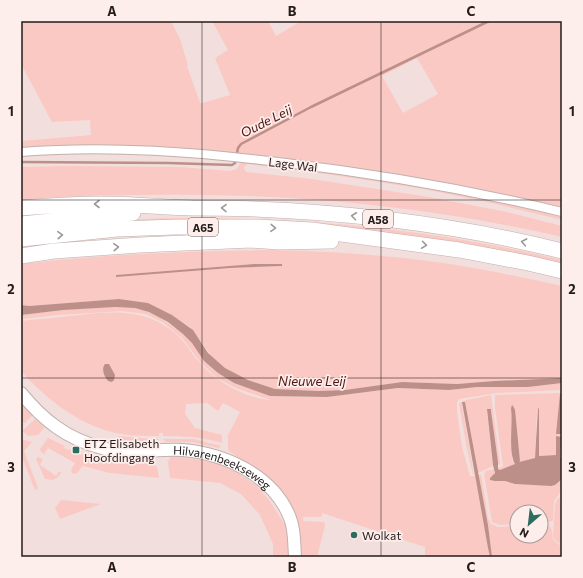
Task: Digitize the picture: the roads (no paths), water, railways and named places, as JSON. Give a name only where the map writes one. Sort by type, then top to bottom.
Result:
[{"type":"highway","name":"A58","points":[[21,208],[75,204],[100,204],[253,209],[339,214],[409,222],[536,244],[562,251]]},
{"type":"highway","name":"A65","points":[[21,224],[192,208]]},
{"type":"highway","name":"A65","points":[[21,239],[117,229],[258,227],[304,230],[386,240]]},
{"type":"highway","name":"A58","points":[[21,256],[54,251],[148,244],[252,240],[279,242],[386,240],[459,250],[528,263],[562,272]]},
{"type":"street","name":"Lage Wal","points":[[21,152],[112,149],[241,158],[328,168],[413,182],[562,212]]},
{"type":"street","name":"Hilvarenbeekseweg","points":[[21,393],[35,410],[54,425],[76,439],[102,448],[127,453],[183,450],[221,457],[252,473],[266,484],[280,500],[290,518],[294,536],[294,557]]},
{"type":"waterway","name":"Oude Leij","points":[[21,162],[232,165],[235,163],[238,148],[241,144],[311,107],[489,21]]},
{"type":"place","name":"ETZ Elisabeth Hoofdingang","points":[[76,450]]},
{"type":"place","name":"Wolkat","points":[[354,535]]},
{"type":"water label","name":"Nieuwe Leij","points":[[312,381]]}]
